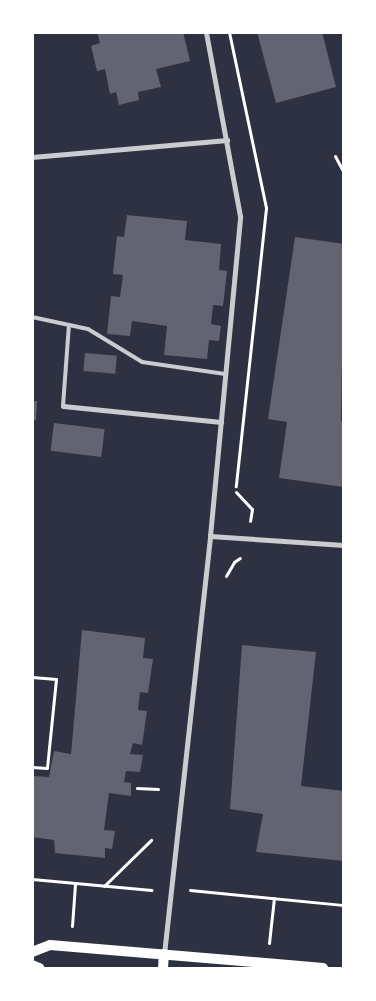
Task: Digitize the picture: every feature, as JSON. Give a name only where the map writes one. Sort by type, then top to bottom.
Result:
[{"type":"main road","points":[[32,952],[50,945],[323,968]]},
{"type":"main road","points":[[163,968],[164,954]]},
{"type":"main road","points":[[32,965],[39,968]]},
{"type":"street","points":[[164,954],[210,536],[240,216],[206,32]]},
{"type":"street","points":[[32,157],[227,140]]},
{"type":"street","points":[[63,406],[221,422]]},
{"type":"street","points":[[210,536],[344,545]]},
{"type":"lane","points":[[32,317],[88,329],[142,362],[225,374]]},
{"type":"lane","points":[[63,406],[69,325]]},
{"type":"path","points":[[334,156],[344,173]]},
{"type":"path","points":[[32,677],[56,679],[46,768],[32,767]]},
{"type":"path","points":[[137,788],[158,789]]},
{"type":"path","points":[[103,886],[151,840]]},
{"type":"path","points":[[267,962],[274,898]]},
{"type":"building","points":[[97,32],[183,32],[190,61],[156,69],[161,87],[138,92],[139,100],[119,105],[116,92],[110,94],[105,69],[97,71],[91,46],[100,43]]},
{"type":"building","points":[[257,32],[322,32],[336,87],[276,103]]},
{"type":"building","points":[[127,215],[187,221],[185,240],[221,244],[219,270],[227,271],[223,306],[213,305],[211,324],[221,326],[219,341],[209,340],[207,359],[164,355],[167,326],[132,321],[130,336],[107,334],[111,296],[120,297],[123,275],[113,274],[117,236],[124,237]]},
{"type":"building","points":[[295,237],[344,244],[341,421],[344,421],[344,487],[279,478],[287,422],[268,419]]},
{"type":"building","points":[[85,353],[117,356],[115,374],[83,371]]},
{"type":"building","points":[[32,401],[37,401],[36,420],[32,421]]},
{"type":"building","points":[[54,423],[105,429],[101,457],[51,451]]},
{"type":"building","points":[[82,630],[145,638],[143,658],[153,659],[148,693],[140,692],[138,710],[147,711],[142,745],[133,743],[130,754],[143,755],[140,772],[126,771],[124,782],[131,783],[131,796],[109,793],[104,830],[115,831],[112,849],[105,848],[105,858],[55,853],[54,840],[32,837],[32,776],[49,777],[54,751],[71,754]]},
{"type":"building","points":[[242,645],[316,652],[301,786],[344,791],[344,861],[256,852],[263,814],[230,809]]}]
